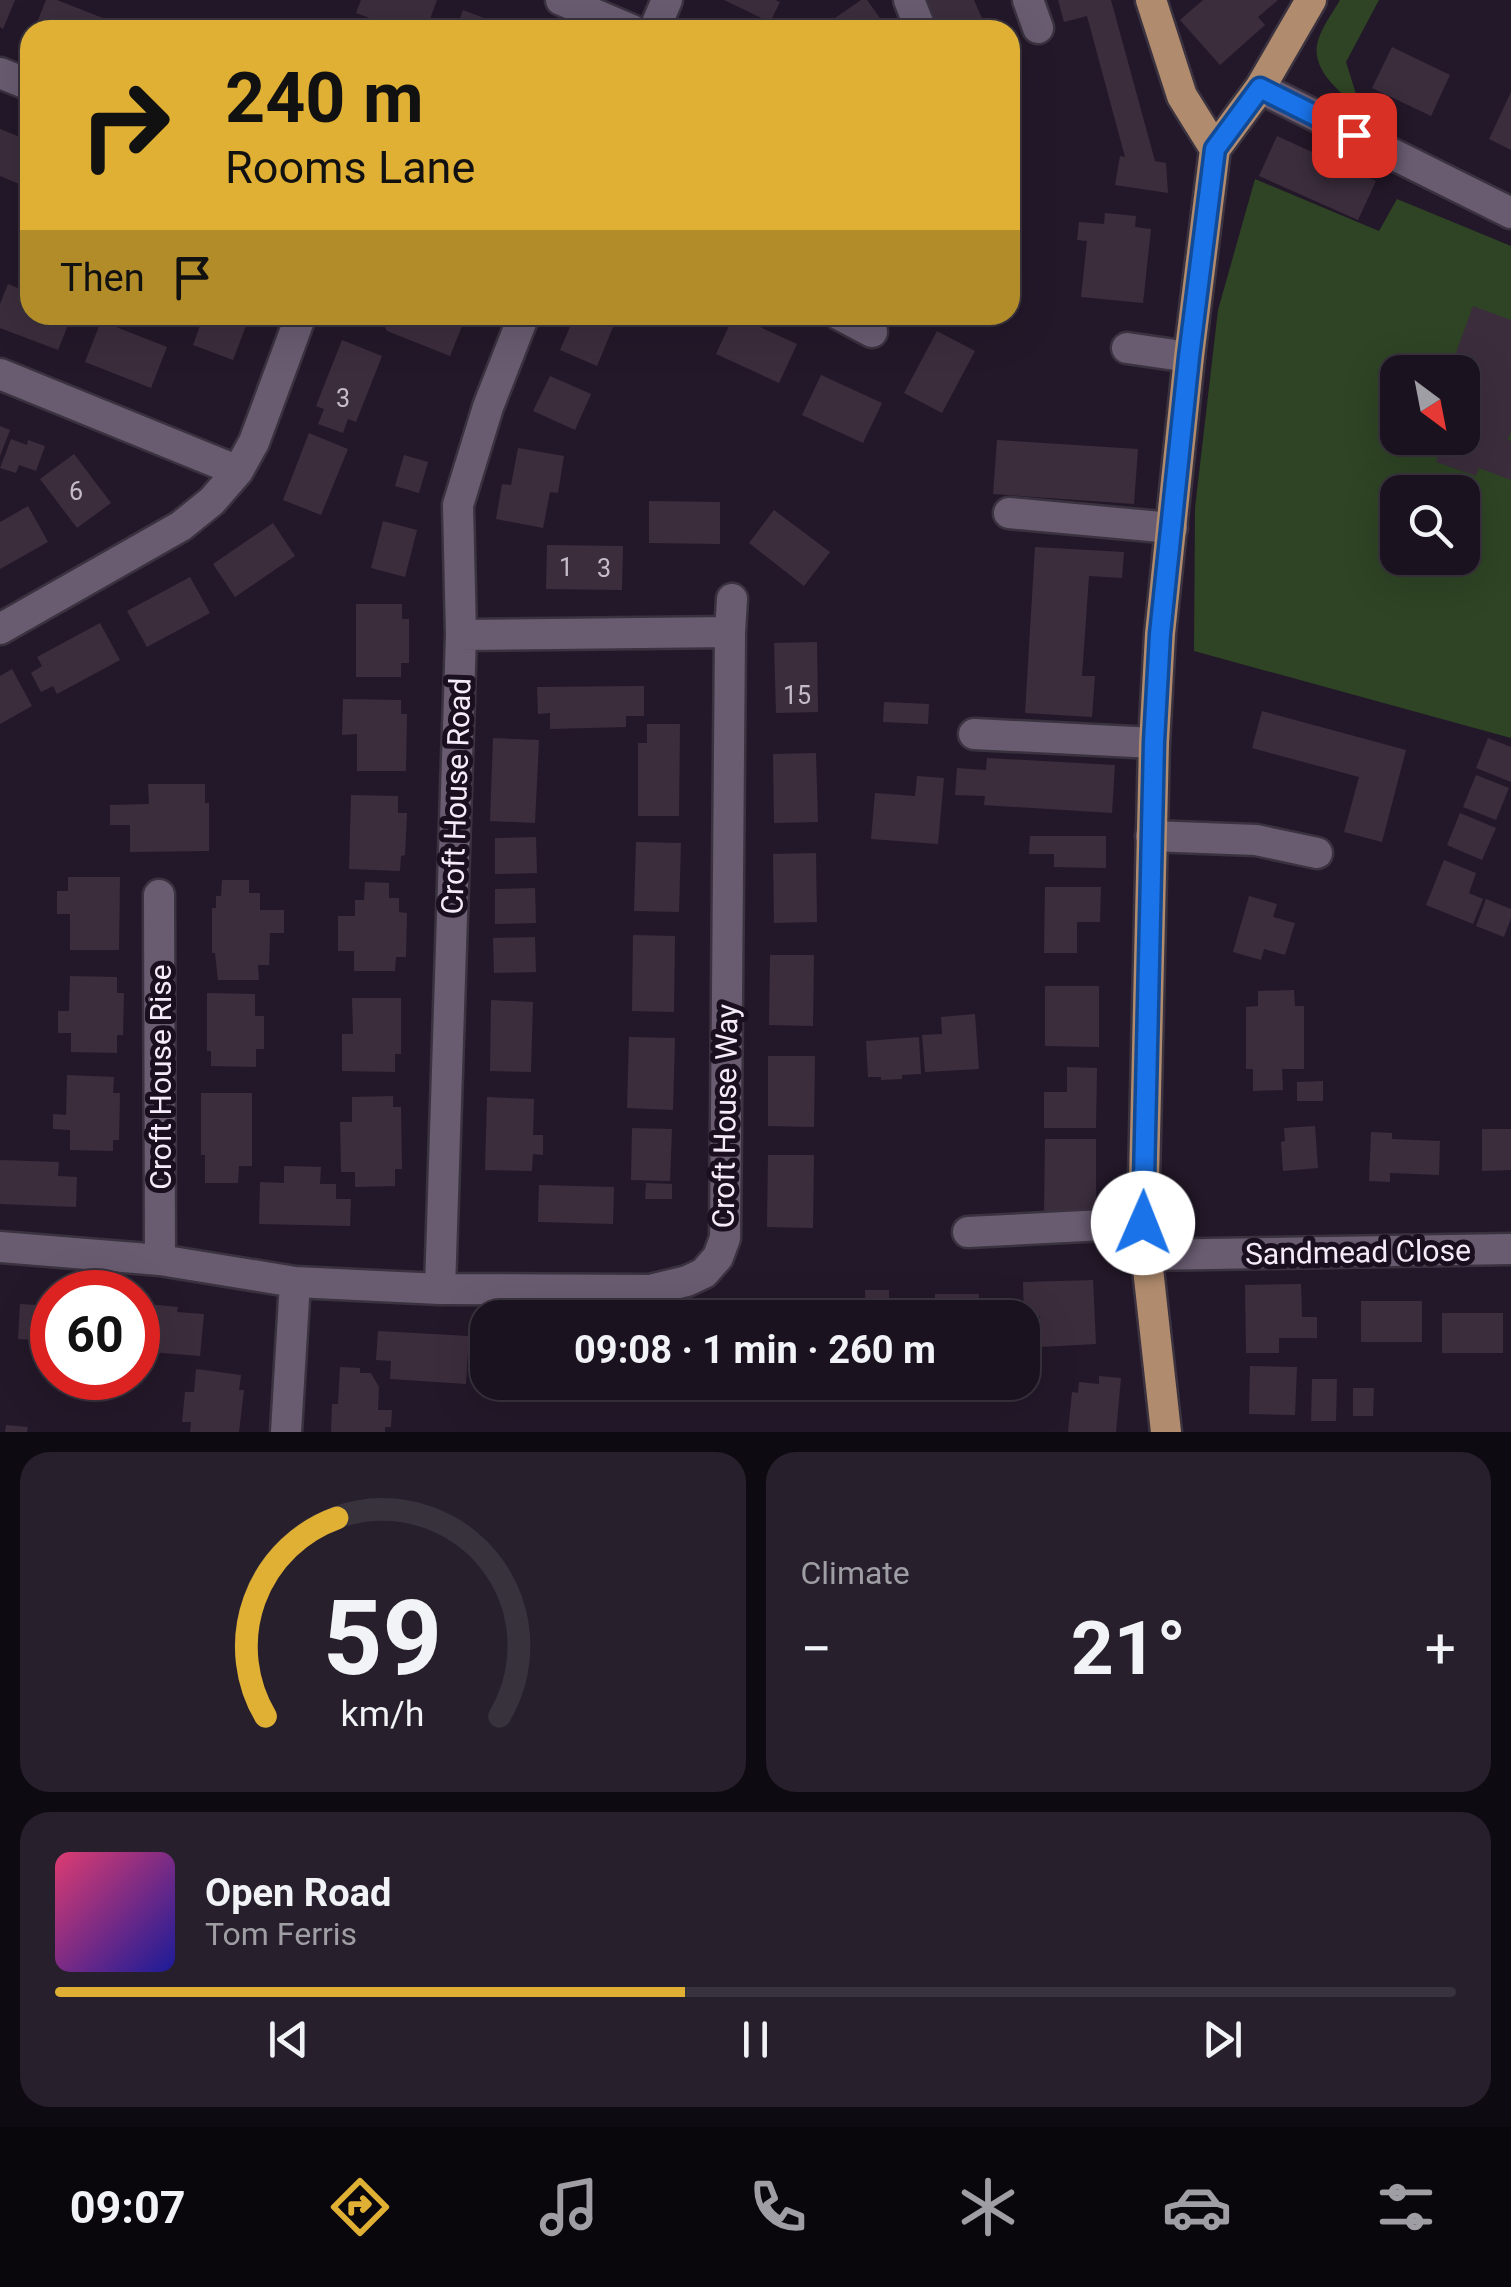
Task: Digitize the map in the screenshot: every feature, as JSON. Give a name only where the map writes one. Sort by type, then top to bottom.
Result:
[{"type":"main road","points":[[1151,0],[1182,96],[1215,149]]},
{"type":"main road","points":[[1166,1432],[1143,1223],[1160,634],[1215,149],[1260,88],[1310,0]]},
{"type":"street","points":[[561,0],[608,20]]},
{"type":"street","points":[[1260,88],[1511,213]]},
{"type":"street","points":[[0,629],[181,526],[212,501],[238,470],[254,442],[297,325]]},
{"type":"street","name":"Croft House Road","points":[[440,1289],[461,635],[458,504],[488,406],[520,325]]},
{"type":"street","points":[[859,325],[872,332]]},
{"type":"street","points":[[1127,348],[1189,357]]},
{"type":"street","points":[[0,374],[238,470]]},
{"type":"street","points":[[1009,512],[1172,528]]},
{"type":"street","points":[[461,635],[730,632],[732,599]]},
{"type":"street","name":"Croft House Way","points":[[0,1247],[160,1260],[295,1282],[440,1289],[650,1290],[687,1281],[704,1272],[718,1258],[725,1238],[730,632]]},
{"type":"street","points":[[974,734],[1154,742]]},
{"type":"street","points":[[1152,836],[1256,840],[1318,853]]},
{"type":"street","name":"Croft House Rise","points":[[159,894],[160,1260]]},
{"type":"street","points":[[968,1232],[1143,1223]]},
{"type":"street","name":"Sandmead Close","points":[[1146,1255],[1511,1249]]},
{"type":"street","points":[[286,1432],[295,1282]]},
{"type":"green space","points":[[1340,0],[1379,0],[1346,62],[1360,107],[1326,77],[1317,57],[1320,35]]},
{"type":"green space","points":[[1255,179],[1379,231],[1397,199],[1511,246],[1511,738],[1194,651],[1195,508],[1218,310]]},
{"type":"building","points":[[0,0],[15,0],[3,29],[0,27]]},
{"type":"building","points":[[46,0],[57,0],[108,20],[38,20]]},
{"type":"building","points":[[361,0],[437,0],[430,20],[375,20],[356,13]]},
{"type":"building","points":[[724,0],[780,2],[771,20]]},
{"type":"building","points":[[867,0],[881,20],[832,20]]},
{"type":"building","points":[[926,0],[974,0],[983,20],[935,20]]},
{"type":"building","points":[[1058,0],[1111,0],[1155,161],[1166,163],[1168,193],[1115,185],[1120,156],[1125,157],[1087,16],[1064,22]]},
{"type":"building","points":[[1203,0],[1278,0],[1258,17],[1265,25],[1220,65],[1180,20]]},
{"type":"building","points":[[463,10],[490,20],[460,20]]},
{"type":"building","points":[[1392,47],[1450,75],[1431,116],[1372,88]]},
{"type":"building","points":[[1511,92],[1511,150],[1489,139]]},
{"type":"building","points":[[0,129],[20,137],[20,181],[0,176]]},
{"type":"building","points":[[1277,136],[1376,181],[1358,220],[1259,176]]},
{"type":"building","points":[[1105,213],[1136,216],[1135,227],[1151,229],[1143,303],[1081,297],[1087,241],[1077,240],[1079,222],[1104,224]]},
{"type":"building","points":[[8,284],[20,289],[20,325],[68,325],[58,350],[0,328],[0,304]]},
{"type":"building","points":[[1473,306],[1511,320],[1511,480],[1479,468],[1473,475],[1436,462],[1438,455],[1480,455],[1480,355],[1455,355]]},
{"type":"building","points":[[99,325],[111,325],[167,347],[151,388],[85,362]]},
{"type":"building","points":[[200,325],[246,325],[233,360],[193,345]]},
{"type":"building","points":[[384,325],[462,325],[450,356],[387,331]]},
{"type":"building","points":[[571,325],[614,325],[597,366],[560,350]]},
{"type":"building","points":[[729,325],[756,325],[797,344],[779,383],[716,354]]},
{"type":"building","points":[[937,331],[975,351],[942,413],[904,393]]},
{"type":"building","points":[[342,340],[382,356],[356,422],[348,419],[343,433],[318,424],[324,409],[316,406]]},
{"type":"building","points":[[821,375],[882,403],[863,443],[802,415]]},
{"type":"building","points":[[550,376],[591,394],[575,430],[533,411]]},
{"type":"building","points":[[0,426],[10,430],[0,456]]},
{"type":"building","points":[[309,433],[348,449],[321,515],[283,500]]},
{"type":"building","points":[[11,439],[45,446],[36,471],[19,465],[16,473],[0,468]]},
{"type":"building","points":[[997,440],[1138,449],[1134,504],[993,494]]},
{"type":"building","points":[[518,448],[564,456],[558,493],[550,492],[543,528],[496,519],[502,484],[511,485]]},
{"type":"building","points":[[74,454],[111,503],[77,528],[40,479]]},
{"type":"building","points":[[404,455],[428,462],[419,493],[395,486]]},
{"type":"building","points":[[649,501],[720,502],[720,544],[649,543]]},
{"type":"building","points":[[28,506],[48,542],[0,569],[0,522]]},
{"type":"building","points":[[774,510],[830,552],[804,586],[749,543]]},
{"type":"building","points":[[383,521],[417,530],[405,577],[371,568]]},
{"type":"building","points":[[273,523],[295,556],[235,597],[213,564]]},
{"type":"building","points":[[547,545],[623,546],[622,590],[546,589]]},
{"type":"building","points":[[1035,547],[1124,552],[1122,578],[1089,576],[1082,676],[1095,676],[1092,717],[1025,713]]},
{"type":"building","points":[[190,577],[210,613],[147,647],[127,611]]},
{"type":"building","points":[[356,604],[402,604],[402,619],[409,619],[409,663],[401,663],[401,677],[356,677]]},
{"type":"building","points":[[100,623],[120,660],[57,694],[53,686],[41,692],[31,673],[42,666],[37,657]]},
{"type":"building","points":[[817,642],[818,712],[776,713],[774,643]]},
{"type":"building","points":[[12,669],[32,706],[0,724],[0,676]]},
{"type":"building","points":[[644,686],[644,716],[626,716],[626,727],[550,729],[550,713],[538,714],[537,687]]},
{"type":"building","points":[[343,699],[401,700],[401,714],[407,714],[406,771],[357,771],[357,734],[342,735]]},
{"type":"building","points":[[884,702],[929,704],[928,724],[883,722]]},
{"type":"building","points":[[1262,711],[1406,750],[1382,842],[1344,832],[1359,777],[1252,748]]},
{"type":"building","points":[[647,724],[680,724],[679,816],[638,816],[638,743],[647,743]]},
{"type":"building","points":[[493,738],[539,740],[535,823],[490,821]]},
{"type":"building","points":[[1488,738],[1511,747],[1511,782],[1476,768]]},
{"type":"building","points":[[816,753],[818,822],[774,823],[773,754]]},
{"type":"building","points":[[987,758],[1115,765],[1112,813],[984,805],[985,796],[955,795],[957,768],[986,770]]},
{"type":"building","points":[[1476,775],[1509,788],[1496,820],[1463,807]]},
{"type":"building","points":[[917,776],[944,778],[938,844],[871,839],[875,793],[915,796]]},
{"type":"building","points":[[148,784],[205,784],[209,851],[130,852],[130,825],[110,825],[110,805],[149,804]]},
{"type":"building","points":[[351,795],[398,796],[398,813],[407,813],[405,855],[401,856],[400,871],[349,869]]},
{"type":"building","points":[[1460,813],[1496,828],[1482,860],[1447,845]]},
{"type":"building","points":[[1030,836],[1106,836],[1106,868],[1054,867],[1054,854],[1029,854]]},
{"type":"building","points":[[536,837],[537,873],[495,874],[495,838]]},
{"type":"building","points":[[636,842],[681,843],[679,912],[634,911]]},
{"type":"building","points":[[816,853],[817,922],[774,923],[773,854]]},
{"type":"building","points":[[1444,860],[1476,873],[1469,893],[1483,899],[1473,924],[1426,905]]},
{"type":"building","points":[[68,877],[120,877],[119,950],[70,950],[70,914],[57,914],[57,891],[68,891]]},
{"type":"building","points":[[222,880],[249,880],[249,893],[260,893],[260,910],[284,910],[284,933],[270,933],[269,965],[258,965],[259,980],[218,980],[212,953],[212,908],[216,908],[216,896],[221,896]]},
{"type":"building","points":[[365,882],[389,883],[389,898],[399,898],[399,912],[407,913],[406,957],[396,957],[395,971],[354,971],[354,951],[338,951],[338,916],[355,916],[355,900],[364,900]]},
{"type":"building","points":[[1045,887],[1101,887],[1100,922],[1077,922],[1077,953],[1044,953]]},
{"type":"building","points":[[535,888],[536,923],[495,924],[495,889]]},
{"type":"building","points":[[1249,896],[1277,904],[1273,917],[1295,923],[1285,955],[1264,949],[1261,960],[1233,952]]},
{"type":"building","points":[[1486,899],[1511,909],[1504,937],[1476,926]]},
{"type":"building","points":[[633,935],[675,936],[674,1012],[632,1011]]},
{"type":"building","points":[[535,937],[536,972],[494,973],[493,938]]},
{"type":"building","points":[[770,955],[814,955],[813,1026],[769,1025]]},
{"type":"building","points":[[70,976],[117,977],[117,993],[124,993],[123,1035],[117,1035],[117,1053],[71,1052],[71,1033],[58,1033],[58,1011],[69,1011]]},
{"type":"building","points":[[1045,986],[1099,986],[1099,1047],[1045,1046]]},
{"type":"building","points":[[1294,990],[1295,1006],[1304,1006],[1304,1069],[1282,1069],[1283,1090],[1253,1091],[1253,1069],[1246,1069],[1246,1007],[1258,1006],[1258,991]]},
{"type":"building","points":[[207,993],[255,994],[255,1016],[264,1016],[264,1049],[256,1049],[256,1067],[211,1066],[211,1051],[207,1051]]},
{"type":"building","points":[[352,998],[401,998],[401,1054],[395,1054],[395,1072],[342,1071],[342,1034],[353,1034]]},
{"type":"building","points":[[491,1000],[533,1002],[531,1072],[490,1071]]},
{"type":"building","points":[[975,1014],[979,1069],[925,1072],[922,1035],[942,1034],[941,1017]]},
{"type":"building","points":[[629,1037],[675,1038],[673,1110],[627,1108]]},
{"type":"building","points":[[919,1037],[921,1074],[902,1075],[902,1079],[868,1077],[866,1041]]},
{"type":"building","points":[[768,1056],[815,1056],[814,1127],[768,1126]]},
{"type":"building","points":[[1067,1067],[1097,1068],[1096,1128],[1044,1128],[1044,1092],[1067,1092]]},
{"type":"building","points":[[67,1075],[114,1077],[113,1093],[120,1093],[119,1140],[113,1140],[113,1151],[70,1150],[70,1130],[53,1129],[53,1114],[66,1115]]},
{"type":"building","points":[[1323,1081],[1323,1101],[1297,1101],[1297,1082]]},
{"type":"building","points":[[201,1093],[252,1093],[252,1166],[239,1166],[238,1183],[205,1183]]},
{"type":"building","points":[[393,1096],[393,1107],[401,1107],[402,1169],[395,1169],[395,1186],[355,1187],[355,1172],[341,1172],[340,1122],[352,1122],[352,1097]]},
{"type":"building","points":[[487,1097],[534,1099],[533,1135],[543,1135],[543,1155],[533,1154],[532,1171],[485,1170]]},
{"type":"building","points":[[1315,1126],[1318,1168],[1283,1171],[1284,1128]]},
{"type":"building","points":[[632,1128],[672,1129],[670,1181],[631,1180]]},
{"type":"building","points":[[1482,1129],[1511,1129],[1511,1170],[1482,1171]]},
{"type":"building","points":[[1371,1132],[1392,1133],[1392,1139],[1440,1141],[1439,1175],[1390,1173],[1390,1182],[1369,1181]]},
{"type":"building","points":[[1045,1139],[1096,1139],[1096,1213],[1044,1212]]},
{"type":"building","points":[[768,1155],[814,1155],[813,1228],[767,1227]]},
{"type":"building","points":[[0,1160],[59,1162],[58,1176],[77,1177],[76,1207],[0,1204]]},
{"type":"building","points":[[284,1166],[321,1167],[320,1184],[336,1184],[336,1199],[351,1199],[350,1226],[259,1224],[260,1182],[284,1183]]},
{"type":"building","points":[[646,1183],[672,1184],[672,1199],[645,1199]]},
{"type":"building","points":[[539,1185],[614,1187],[613,1224],[538,1222]]},
{"type":"building","points":[[1093,1280],[1096,1344],[1041,1347],[1040,1300],[1024,1300],[1023,1282]]},
{"type":"building","points":[[1301,1284],[1302,1317],[1317,1317],[1317,1338],[1279,1338],[1279,1353],[1246,1353],[1245,1285]]},
{"type":"building","points":[[865,1290],[889,1290],[889,1300],[865,1300]]},
{"type":"building","points":[[935,1294],[979,1294],[979,1300],[935,1300]]},
{"type":"building","points":[[1361,1301],[1422,1301],[1422,1342],[1361,1342]]},
{"type":"building","points":[[20,1304],[30,1305],[30,1340],[18,1339]]},
{"type":"building","points":[[160,1305],[178,1307],[177,1312],[204,1314],[200,1356],[160,1353]]},
{"type":"building","points":[[1442,1313],[1503,1313],[1503,1353],[1442,1353]]},
{"type":"building","points":[[378,1331],[469,1336],[466,1384],[390,1379],[391,1361],[376,1360]]},
{"type":"building","points":[[1250,1366],[1297,1367],[1295,1415],[1249,1414]]},
{"type":"building","points":[[340,1367],[371,1373],[379,1387],[378,1410],[392,1410],[391,1427],[385,1427],[385,1432],[331,1432],[332,1404],[338,1404]]},
{"type":"building","points":[[196,1369],[241,1375],[239,1390],[244,1390],[239,1432],[190,1432],[191,1422],[182,1422],[185,1392],[194,1392]]},
{"type":"building","points":[[1099,1376],[1121,1378],[1116,1432],[1068,1432],[1072,1392],[1078,1393],[1079,1382],[1099,1384]]},
{"type":"building","points":[[1312,1379],[1337,1379],[1336,1421],[1311,1421]]},
{"type":"building","points":[[1353,1388],[1374,1388],[1373,1416],[1353,1416]]},
{"type":"building","points":[[6,1425],[28,1427],[27,1432],[5,1432]]},
{"type":"route","points":[[1143,1223],[1160,634],[1215,149],[1260,88],[1354,135]]}]
